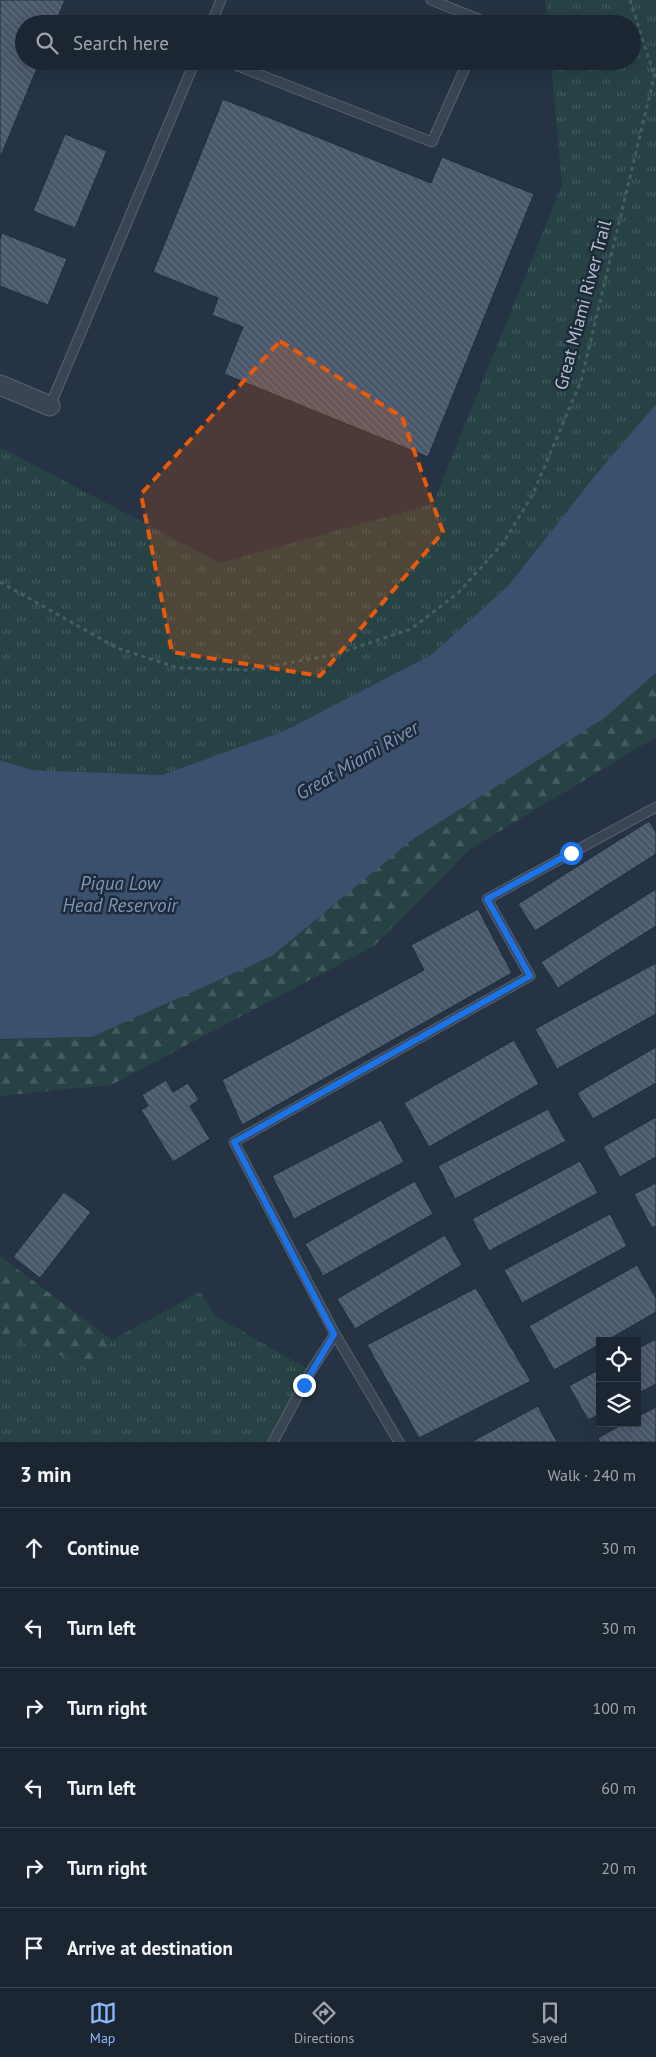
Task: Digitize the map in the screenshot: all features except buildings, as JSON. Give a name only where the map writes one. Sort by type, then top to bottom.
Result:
[{"type":"street","points":[[0,385],[50,406]]},
{"type":"lane","points":[[215,15],[221,0]]},
{"type":"lane","points":[[431,0],[468,15]]},
{"type":"lane","points":[[50,406],[191,70]]},
{"type":"lane","points":[[247,70],[432,142],[464,70]]},
{"type":"lane","points":[[399,1442],[334,1334],[234,1142],[530,976],[487,899],[656,807]]},
{"type":"lane","points":[[273,1442],[311,1370],[334,1334]]},
{"type":"path","points":[[630,0],[635,15]]},
{"type":"path","points":[[641,35],[654,76]]},
{"type":"path","name":"Great Miami River Trail","points":[[0,582],[117,648],[179,668],[247,670],[333,656],[411,629],[435,611],[458,592],[502,543],[532,496],[581,381],[656,69]]},
{"type":"highlighted area","points":[[280,341],[402,417],[443,532],[320,676],[172,652],[141,494]]},
{"type":"green space","points":[[546,0],[656,0],[656,404],[597,473],[509,585],[431,655],[284,731],[162,775],[32,770],[0,760],[0,447],[220,563],[433,504],[562,185],[552,70],[641,70],[641,15],[547,15]]},
{"type":"green space","points":[[656,673],[656,737],[470,849],[374,946],[111,1085],[0,1096],[0,1040],[92,1037],[603,719]]},
{"type":"green space","points":[[0,1256],[112,1340],[99,1368],[0,1335]]},
{"type":"green space","points":[[200,1292],[216,1316],[311,1371],[273,1442],[0,1442],[0,1335],[99,1368],[112,1340]]},
{"type":"water","name":"Piqua Low Head Reservoir","points":[[656,404],[656,673],[603,719],[413,839],[272,956],[92,1037],[0,1039],[0,760],[32,770],[162,775],[284,731],[431,655],[509,585],[597,473]]},
{"type":"route","points":[[304,1385],[311,1370],[334,1334],[234,1142],[530,976],[487,899],[571,853]]},
{"type":"water label","name":"Great Miami River","points":[[357,760]]}]
